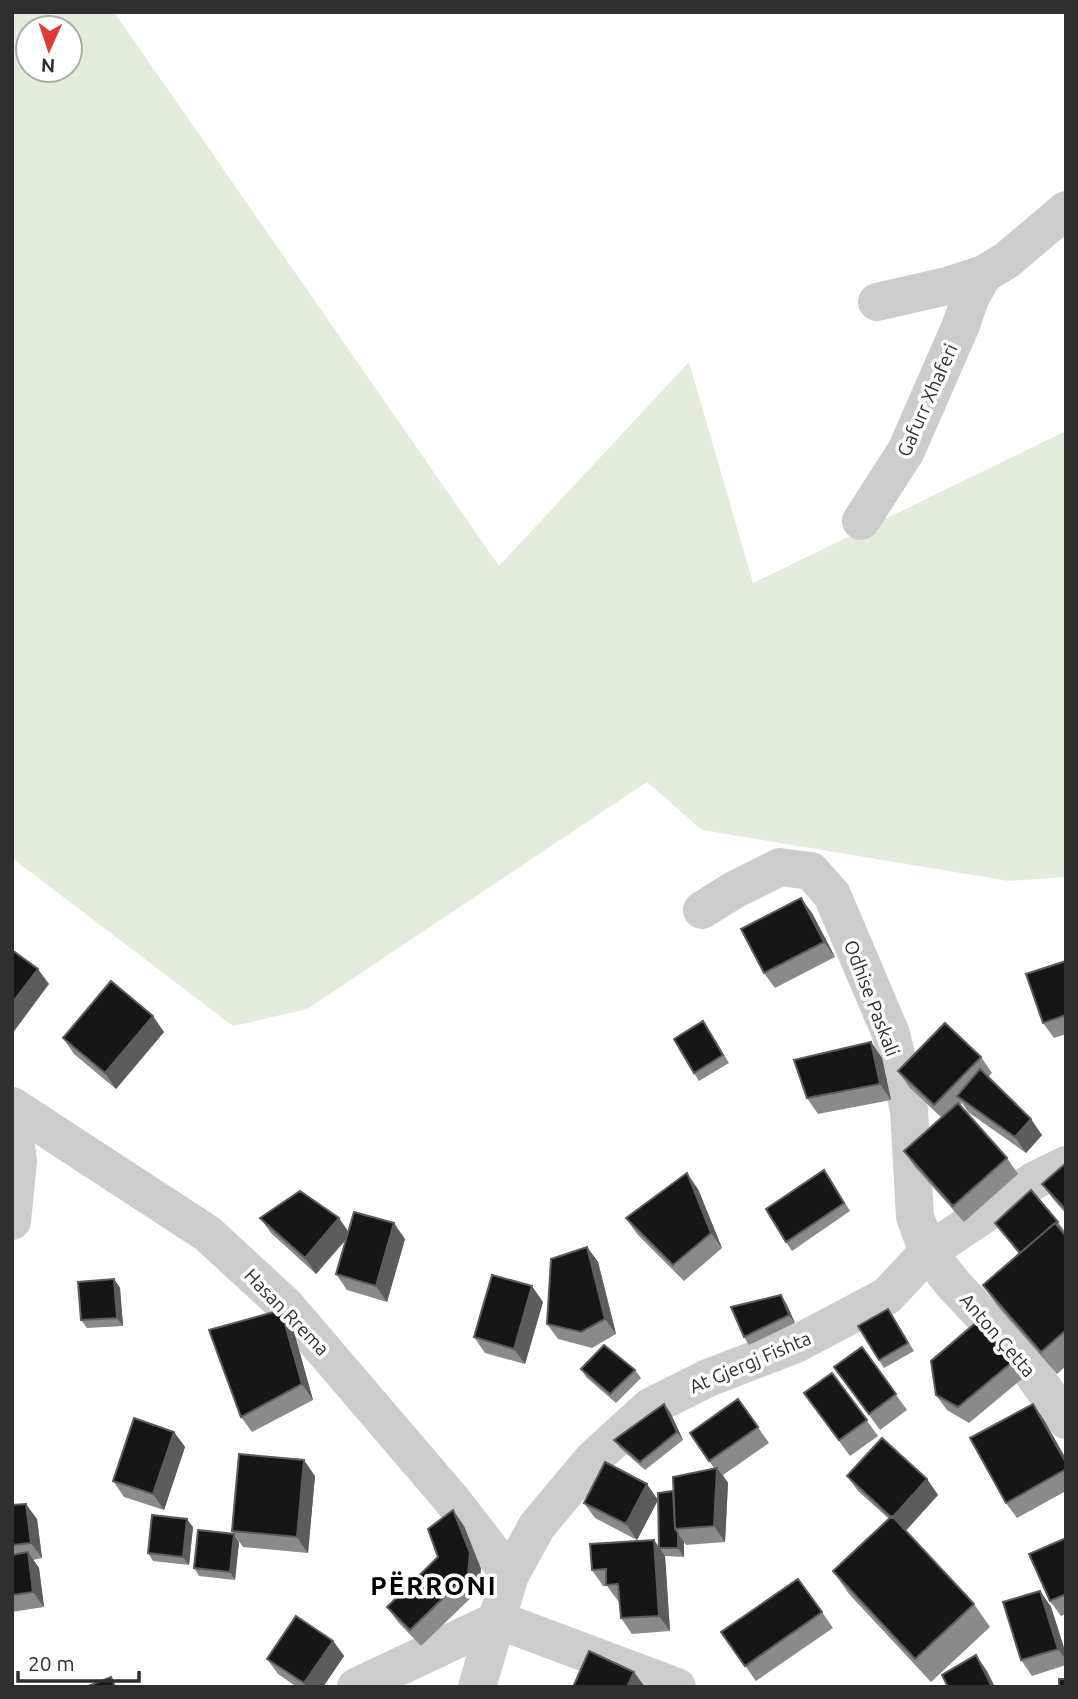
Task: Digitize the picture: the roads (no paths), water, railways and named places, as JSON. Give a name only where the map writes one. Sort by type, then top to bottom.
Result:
[{"type":"street","name":"Gafurr Xhaferi","points":[[877,302],[947,286],[984,274],[1007,260],[1066,210]]},
{"type":"street","name":"Gafurr Xhaferi","points":[[862,521],[906,451],[971,296],[984,274]]},
{"type":"street","name":"Odhise Paskali","points":[[702,909],[780,867],[811,871],[832,895],[891,1034],[909,1110],[915,1217],[928,1252]]},
{"type":"street","name":"Hasan Rrema","points":[[12,1106],[208,1234],[286,1306],[452,1500],[510,1575]]},
{"type":"street","points":[[12,1115],[18,1161],[12,1221]]},
{"type":"street","name":"At Gjergj Fishta","points":[[477,1687],[510,1575],[537,1526],[593,1460],[650,1407],[708,1378],[796,1344],[887,1296],[928,1252],[1035,1180],[1066,1165]]},
{"type":"street","name":"Anton Çetta","points":[[928,1252],[953,1284],[1018,1353],[1066,1420]]},
{"type":"street","points":[[356,1687],[498,1620],[677,1687]]},
{"type":"district","name":"PËRRONI","points":[[434,1586]]}]
